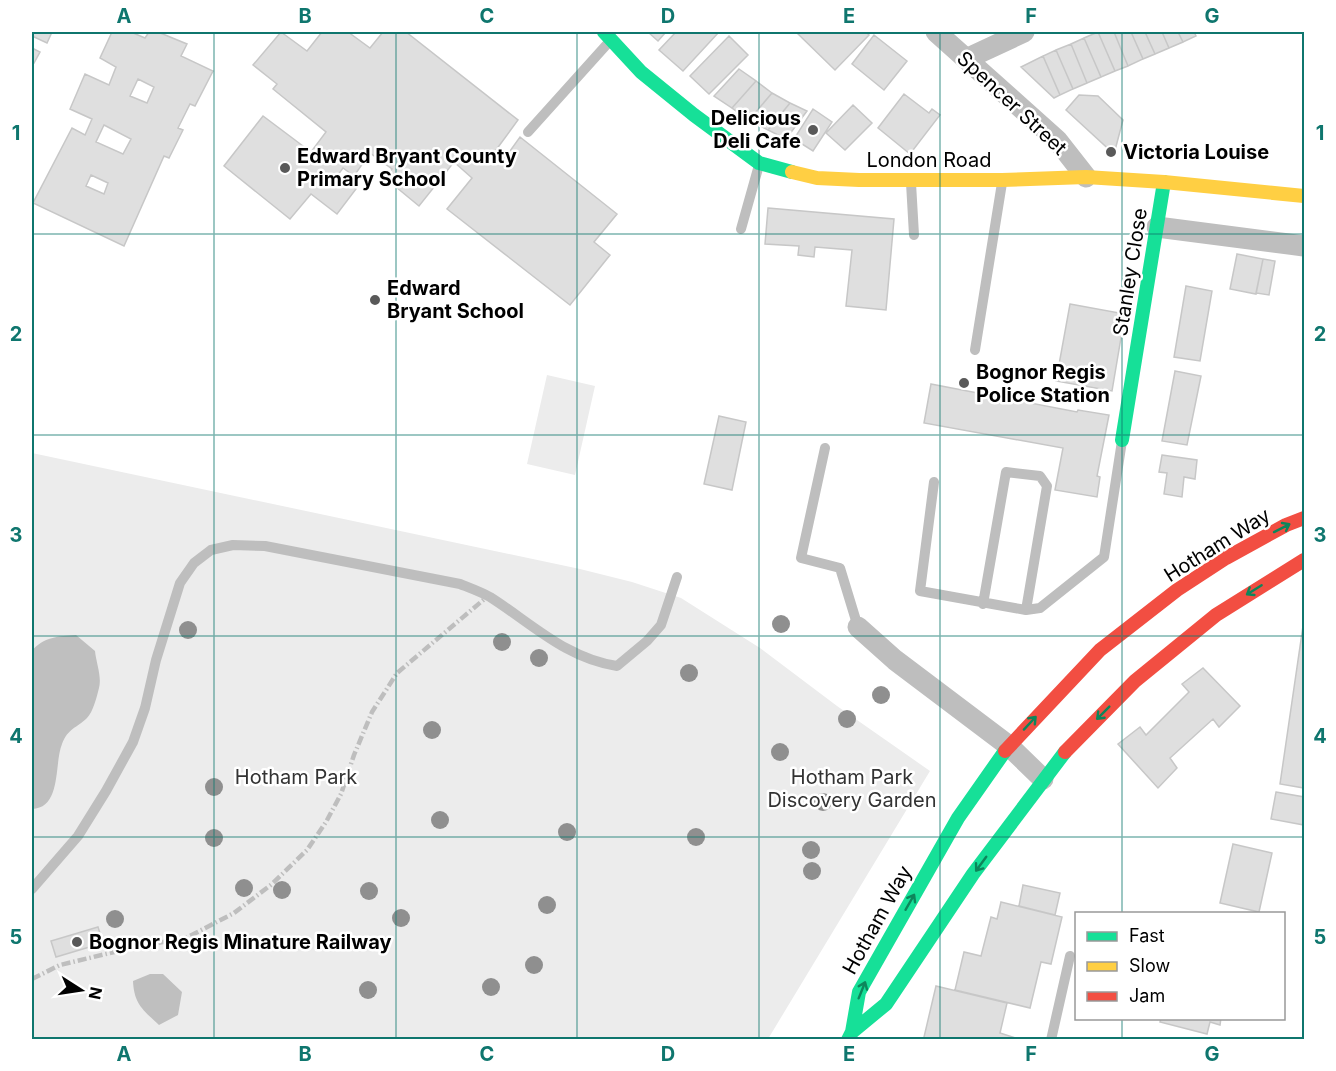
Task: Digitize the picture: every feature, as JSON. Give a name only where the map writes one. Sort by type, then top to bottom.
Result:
[{"type":"main road","name":"London Road","points":[[607,35],[641,72],[759,163],[817,178],[1002,180],[1086,177],[1305,196]]},
{"type":"main road","name":"Stanley Close","points":[[1122,440],[1164,182]]},
{"type":"main road","name":"Hotham Way","points":[[850,1036],[859,992],[958,818],[1009,746],[1101,650],[1178,590],[1226,558],[1286,525],[1305,518]]},
{"type":"main road","name":"Hotham Way","points":[[850,1036],[886,1004],[973,874],[1060,757],[1135,681],[1216,615],[1305,560]]},
{"type":"street","name":"Spencer Street","points":[[936,32],[1057,140],[1086,177]]},
{"type":"street","points":[[966,59],[1024,32]]},
{"type":"street","points":[[1157,227],[1305,246]]},
{"type":"street","points":[[858,627],[895,660],[1009,746],[1043,779]]},
{"type":"lane","points":[[528,132],[607,35]]},
{"type":"lane","points":[[741,229],[759,163]]},
{"type":"lane","points":[[911,180],[914,235]]},
{"type":"lane","points":[[975,350],[1002,180]]},
{"type":"lane","points":[[934,482],[920,591],[983,604],[1026,610],[1040,608],[1104,557],[1122,440]]},
{"type":"lane","points":[[825,448],[801,558],[840,568],[858,627]]},
{"type":"lane","points":[[983,604],[1006,472],[1040,476],[1047,486],[1026,610]]},
{"type":"lane","points":[[32,889],[78,836],[133,742],[145,708],[156,660],[180,583],[194,563],[211,550],[233,545],[265,546],[460,584],[488,596],[570,651],[603,664],[617,666],[647,641],[661,625],[677,577]]},
{"type":"lane","points":[[1051,1040],[1070,956]]},
{"type":"green space","points":[[547,375],[595,386],[575,475],[527,464]]},
{"type":"green space","name":"Hotham Park","points":[[32,453],[580,569],[632,582],[681,598],[760,648],[837,706],[930,771],[768,1039],[32,1039]]},
{"type":"shaded area","points":[[76,635],[95,651],[100,684],[89,715],[64,739],[53,793],[42,807],[32,809],[32,651],[46,640]]},
{"type":"shaded area","points":[[150,974],[163,974],[182,992],[178,1015],[159,1025],[140,1006],[135,995],[133,981]]},
{"type":"building","points":[[32,32],[52,32],[47,43],[32,36]]},
{"type":"building","points":[[112,32],[131,32],[145,38],[149,32],[158,32],[187,44],[181,56],[213,71],[195,106],[190,104],[178,128],[183,130],[169,158],[164,156],[124,246],[33,203],[72,128],[85,135],[92,119],[70,109],[85,74],[109,85],[116,67],[100,58]],"holes":[[[138,79],[154,87],[147,103],[130,96]],[[104,125],[131,139],[123,154],[96,142]],[[91,175],[108,183],[104,194],[86,186]]]},
{"type":"building","name":"Edward Bryant County Primary School","points":[[281,32],[307,51],[322,32],[348,32],[370,48],[383,32],[406,32],[518,120],[496,150],[505,158],[520,137],[617,214],[594,242],[610,255],[570,305],[447,209],[472,178],[454,162],[419,206],[385,178],[392,169],[370,153],[354,176],[343,168],[337,176],[356,189],[337,214],[311,194],[290,219],[224,166],[263,116],[311,152],[326,132],[273,89],[277,84],[253,65]]},
{"type":"building","points":[[648,32],[666,32],[658,41]]},
{"type":"building","points":[[676,32],[719,32],[683,71],[659,50]]},
{"type":"building","points":[[796,32],[866,32],[869,35],[835,70]]},
{"type":"building","points":[[1098,32],[1115,71],[1101,77],[1084,38]]},
{"type":"building","points":[[1098,32],[1114,32],[1128,66],[1115,71]]},
{"type":"building","points":[[1114,32],[1131,32],[1143,59],[1128,66]]},
{"type":"building","points":[[1131,32],[1145,32],[1155,54],[1143,59]]},
{"type":"building","points":[[1145,32],[1162,32],[1169,48],[1155,54]]},
{"type":"building","points":[[1162,32],[1178,32],[1183,42],[1169,48]]},
{"type":"building","points":[[1178,32],[1194,32],[1196,36],[1183,42]]},
{"type":"building","points":[[874,35],[907,61],[884,90],[852,64]]},
{"type":"building","points":[[729,36],[748,55],[709,94],[690,76]]},
{"type":"building","points":[[1084,38],[1101,77],[1087,83],[1071,44]]},
{"type":"building","points":[[1071,44],[1087,83],[1073,89],[1056,50]]},
{"type":"building","points":[[32,48],[40,52],[34,63],[32,62]]},
{"type":"building","points":[[1056,50],[1073,89],[1060,95],[1043,56]]},
{"type":"building","points":[[1043,56],[1060,95],[1054,98],[1021,67]]},
{"type":"building","points":[[739,69],[756,81],[732,108],[714,96]]},
{"type":"building","points":[[756,81],[772,93],[749,120],[732,108]]},
{"type":"building","points":[[772,93],[790,103],[768,130],[749,120]]},
{"type":"building","points":[[904,94],[929,113],[932,109],[940,115],[910,154],[878,128]]},
{"type":"building","points":[[1079,95],[1098,96],[1123,120],[1114,154],[1066,110]]},
{"type":"building","points":[[790,103],[807,111],[786,139],[768,130]]},
{"type":"building","points":[[853,105],[872,123],[845,150],[826,133]]},
{"type":"building","name":"Delicious Deli Cafe","points":[[813,109],[832,122],[813,151],[794,139]]},
{"type":"building","points":[[768,208],[894,219],[886,310],[846,306],[852,250],[815,247],[814,257],[798,255],[799,246],[765,244]]},
{"type":"building","points":[[1237,254],[1263,259],[1256,294],[1230,289]]},
{"type":"building","points":[[1263,259],[1275,261],[1269,295],[1256,293]]},
{"type":"building","points":[[1186,286],[1212,291],[1200,361],[1174,357]]},
{"type":"building","points":[[1070,304],[1125,314],[1112,391],[1056,381]]},
{"type":"building","points":[[1175,371],[1201,376],[1187,445],[1162,441]]},
{"type":"building","points":[[931,384],[1077,412],[1078,410],[1109,415],[1097,476],[1100,477],[1097,497],[1055,490],[1063,448],[924,423]]},
{"type":"building","points":[[719,416],[746,422],[732,490],[704,484]]},
{"type":"building","points":[[1162,455],[1197,460],[1195,479],[1184,477],[1182,497],[1164,494],[1167,473],[1159,472]]},
{"type":"building","points":[[1304,626],[1304,788],[1280,784]]},
{"type":"building","points":[[1203,668],[1240,706],[1219,727],[1213,719],[1170,758],[1177,768],[1158,788],[1118,744],[1140,727],[1146,735],[1189,692],[1182,684]]},
{"type":"building","points":[[1276,792],[1304,797],[1304,825],[1271,819]]},
{"type":"building","points":[[1233,844],[1272,853],[1259,912],[1220,903]]},
{"type":"building","points":[[1023,885],[1060,893],[1055,915],[1019,906]]},
{"type":"building","points":[[1001,902],[1062,917],[1051,964],[1041,962],[1030,1008],[955,990],[964,952],[981,956],[991,917],[997,919]]},
{"type":"building","name":"Bognor Regis Minature Railway","points":[[98,927],[103,943],[56,957],[51,941]]},
{"type":"building","points":[[936,986],[1007,1003],[1000,1033],[1022,1040],[930,1040],[924,1037]]},
{"type":"building","points":[[1160,1020],[1221,1020],[1220,1025],[1210,1022],[1207,1034],[1160,1022]]},
{"type":"railway","points":[[32,979],[60,965],[135,947],[186,938],[234,913],[272,884],[307,850],[326,822],[341,794],[372,712],[397,673],[488,596]]},
{"type":"traffic: fast","points":[[604,32],[641,72],[694,115],[759,163],[792,172]]},
{"type":"traffic: fast","points":[[1122,440],[1164,182]]},
{"type":"traffic: fast","points":[[848,1040],[852,1032],[859,992],[958,818],[1005,751]]},
{"type":"traffic: fast","points":[[852,1032],[886,1004],[973,874],[1065,752]]},
{"type":"traffic: slow","points":[[792,172],[817,178],[859,180],[1002,180],[1086,177],[1304,196]]},
{"type":"traffic: jam","points":[[1005,751],[1100,650],[1177,590],[1226,558],[1286,525],[1304,518]]},
{"type":"traffic: jam","points":[[1065,752],[1135,681],[1216,615],[1304,560]]},
{"type":"place","name":"Delicious Deli Cafe","points":[[813,130]]},
{"type":"place","name":"Victoria Louise","points":[[1111,152]]},
{"type":"place","name":"Edward Bryant County Primary School","points":[[285,168]]},
{"type":"place","name":"Edward Bryant School","points":[[375,300]]},
{"type":"place","name":"Bognor Regis Police Station","points":[[964,383]]},
{"type":"place","name":"Bognor Regis Minature Railway","points":[[77,942]]},
{"type":"park label","name":"Hotham Park Discovery Garden","points":[[852,788]]}]
